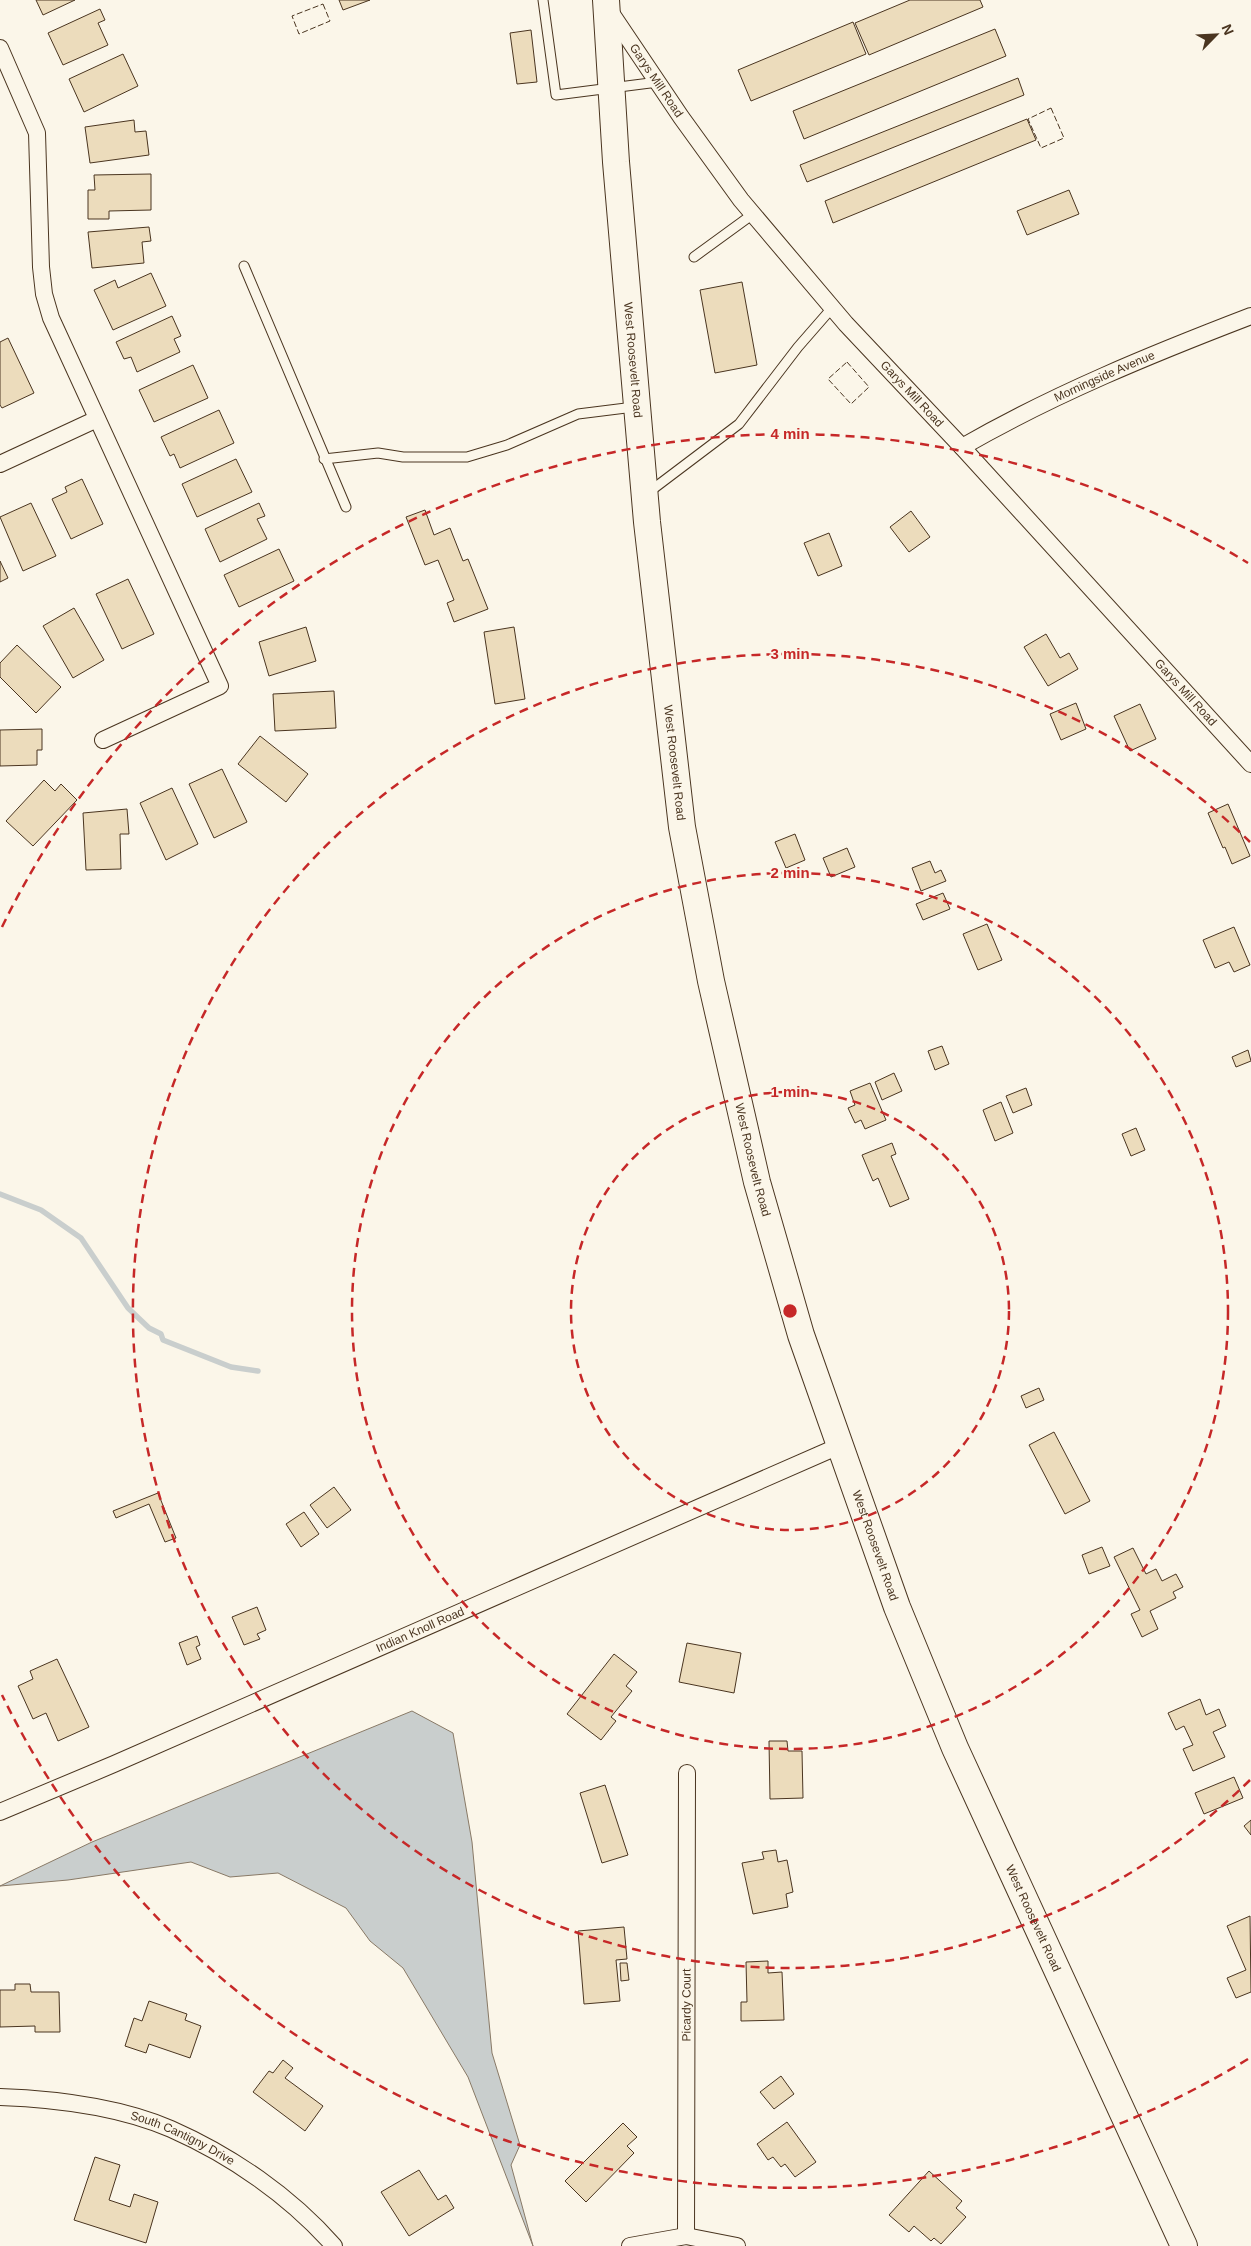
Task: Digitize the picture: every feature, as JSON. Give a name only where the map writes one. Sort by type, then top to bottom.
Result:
[{"type":"main road","name":"West Roosevelt Road","points":[[605,2],[645,495],[682,826],[711,981],[764,1209],[801,1335],[839,1446],[925,1679],[1184,2246]]},
{"type":"street","name":"Garys Mill Road","points":[[605,2],[658,82],[753,214],[832,308],[962,447],[1251,764]]},
{"type":"street","points":[[0,48],[37,132],[41,267],[44,294],[51,318],[220,686],[103,740]]},
{"type":"street","name":"Morningside Avenue","points":[[962,447],[1002,425],[1139,359],[1251,316]]},
{"type":"street","points":[[0,464],[97,419]]},
{"type":"street","name":"Indian Knoll Road","points":[[0,1812],[114,1764],[839,1446]]},
{"type":"street","name":"Picardy Court","points":[[686,2236],[687,1773]]},
{"type":"street","name":"South Cantigny Drive","points":[[0,2097],[69,2102],[117,2113],[170,2129],[224,2157],[255,2177],[302,2213],[334,2246]]},
{"type":"street","points":[[630,2246],[686,2236],[737,2246]]},
{"type":"lane","points":[[543,0],[556,95],[658,82]]},
{"type":"lane","points":[[694,257],[753,214]]},
{"type":"lane","points":[[244,266],[324,459],[346,507]]},
{"type":"lane","points":[[645,495],[739,424],[798,347],[832,308]]},
{"type":"lane","points":[[324,459],[378,453],[403,457],[466,458],[507,445],[578,414],[637,407]]},
{"type":"shaded area","points":[[412,1711],[453,1733],[472,1842],[492,2053],[520,2145],[511,2165],[533,2246],[468,2077],[403,1968],[370,1941],[346,1908],[278,1873],[230,1877],[191,1862],[68,1880],[0,1886],[92,1842]]},
{"type":"building","points":[[36,0],[75,0],[43,15]]},
{"type":"building","points":[[339,0],[370,0],[343,10]]},
{"type":"building","points":[[910,0],[980,0],[983,7],[869,55],[855,23]]},
{"type":"building","points":[[100,9],[105,20],[98,23],[108,45],[63,65],[48,33]]},
{"type":"building","points":[[853,22],[866,54],[751,101],[738,70]]},
{"type":"building","points":[[995,29],[1006,56],[804,139],[793,111]]},
{"type":"building","points":[[531,30],[537,82],[517,84],[510,33]]},
{"type":"building","points":[[123,54],[138,86],[84,112],[69,79]]},
{"type":"building","points":[[1018,78],[1024,95],[807,182],[800,165]]},
{"type":"building","points":[[1027,119],[1036,140],[833,223],[825,201]]},
{"type":"building","points":[[134,120],[135,132],[146,131],[149,155],[90,163],[85,127]]},
{"type":"building","points":[[151,174],[151,210],[109,211],[109,219],[88,219],[88,190],[95,190],[94,175]]},
{"type":"building","points":[[1069,190],[1079,214],[1027,235],[1017,211]]},
{"type":"building","points":[[149,227],[151,241],[142,242],[144,263],[92,268],[88,232]]},
{"type":"building","points":[[151,273],[166,306],[113,330],[94,290],[115,280],[118,288]]},
{"type":"building","points":[[742,282],[757,365],[715,373],[700,290]]},
{"type":"building","points":[[172,316],[181,336],[174,339],[180,352],[137,372],[131,357],[124,359],[116,342]]},
{"type":"building","points":[[8,338],[34,393],[2,408],[0,405],[0,342]]},
{"type":"building","points":[[193,365],[208,398],[154,422],[139,390]]},
{"type":"building","points":[[219,410],[234,443],[180,468],[174,454],[170,456],[161,437]]},
{"type":"building","points":[[236,459],[252,492],[197,517],[182,484]]},
{"type":"building","points":[[82,479],[103,524],[71,539],[52,499],[67,492],[65,487]]},
{"type":"building","points":[[31,503],[56,556],[23,571],[0,517]]},
{"type":"building","points":[[259,503],[265,516],[257,519],[267,539],[220,562],[205,529]]},
{"type":"building","points":[[425,510],[434,535],[450,528],[463,561],[468,559],[488,609],[454,622],[447,603],[454,600],[438,560],[425,565],[406,517]]},
{"type":"building","points":[[911,511],[930,537],[909,552],[890,527]]},
{"type":"building","points":[[829,533],[842,566],[818,576],[804,543]]},
{"type":"building","points":[[279,549],[294,581],[239,607],[224,575]]},
{"type":"building","points":[[0,561],[8,578],[0,582]]},
{"type":"building","points":[[128,579],[154,634],[122,649],[96,594]]},
{"type":"building","points":[[74,608],[104,660],[73,678],[43,626]]},
{"type":"building","points":[[306,627],[316,661],[269,676],[259,642]]},
{"type":"building","points":[[514,627],[525,699],[495,704],[484,632]]},
{"type":"building","points":[[1046,634],[1060,658],[1069,653],[1078,669],[1048,686],[1024,647]]},
{"type":"building","points":[[17,645],[61,687],[36,713],[0,677],[0,663]]},
{"type":"building","points":[[334,691],[336,728],[275,731],[273,694]]},
{"type":"building","points":[[1076,703],[1086,729],[1061,740],[1050,714]]},
{"type":"building","points":[[1140,704],[1156,739],[1130,751],[1114,716]]},
{"type":"building","points":[[42,729],[42,750],[37,750],[37,765],[0,766],[0,730]]},
{"type":"building","points":[[260,736],[308,774],[286,802],[238,764]]},
{"type":"building","points":[[222,769],[247,822],[214,838],[189,784]]},
{"type":"building","points":[[44,780],[55,791],[61,784],[77,800],[33,846],[6,821]]},
{"type":"building","points":[[172,788],[198,844],[166,860],[140,803]]},
{"type":"building","points":[[1228,804],[1250,856],[1232,864],[1208,813]]},
{"type":"building","points":[[127,809],[129,834],[120,834],[121,869],[86,870],[83,813]]},
{"type":"building","points":[[795,834],[805,860],[786,868],[775,842]]},
{"type":"building","points":[[847,848],[855,867],[831,877],[823,858]]},
{"type":"building","points":[[930,861],[935,873],[941,870],[946,881],[921,891],[912,868]]},
{"type":"building","points":[[943,893],[950,909],[923,920],[916,904]]},
{"type":"building","points":[[987,924],[1002,960],[978,970],[963,934]]},
{"type":"building","points":[[1234,927],[1250,965],[1234,972],[1229,962],[1215,968],[1203,940]]},
{"type":"building","points":[[942,1046],[949,1064],[935,1070],[928,1051]]},
{"type":"building","points":[[1248,1050],[1251,1061],[1236,1067],[1232,1057]]},
{"type":"building","points":[[894,1073],[902,1091],[882,1100],[875,1082]]},
{"type":"building","points":[[870,1083],[886,1120],[865,1129],[861,1120],[855,1123],[848,1108],[855,1105],[850,1091]]},
{"type":"building","points":[[1026,1088],[1032,1105],[1013,1113],[1006,1096]]},
{"type":"building","points":[[1001,1102],[1013,1133],[995,1141],[983,1110]]},
{"type":"building","points":[[1136,1128],[1145,1150],[1131,1156],[1122,1134]]},
{"type":"building","points":[[892,1143],[896,1154],[891,1156],[909,1199],[890,1207],[878,1178],[873,1181],[862,1155]]},
{"type":"building","points":[[1039,1388],[1044,1400],[1026,1408],[1021,1396]]},
{"type":"building","points":[[1054,1432],[1090,1501],[1065,1514],[1029,1445]]},
{"type":"building","points":[[334,1487],[351,1510],[327,1528],[310,1505]]},
{"type":"building","points":[[158,1493],[176,1538],[165,1542],[149,1504],[116,1518],[113,1511]]},
{"type":"building","points":[[304,1512],[319,1534],[301,1547],[286,1524]]},
{"type":"building","points":[[1102,1547],[1110,1566],[1089,1574],[1082,1555]]},
{"type":"building","points":[[1133,1548],[1146,1574],[1156,1569],[1162,1581],[1176,1574],[1183,1587],[1173,1592],[1176,1598],[1150,1611],[1158,1629],[1142,1637],[1131,1614],[1140,1610],[1114,1557]]},
{"type":"building","points":[[257,1607],[266,1630],[257,1634],[260,1639],[244,1645],[232,1617]]},
{"type":"building","points":[[197,1636],[200,1645],[196,1647],[201,1659],[187,1665],[179,1643]]},
{"type":"building","points":[[687,1643],[741,1653],[734,1693],[679,1682]]},
{"type":"building","points":[[614,1654],[637,1672],[626,1686],[632,1691],[611,1717],[616,1721],[601,1740],[567,1714]]},
{"type":"building","points":[[57,1659],[89,1727],[58,1741],[46,1713],[33,1719],[18,1686],[33,1679],[30,1671]]},
{"type":"building","points":[[1200,1699],[1206,1715],[1219,1709],[1226,1726],[1213,1732],[1225,1757],[1193,1771],[1183,1749],[1193,1745],[1184,1726],[1176,1730],[1168,1713]]},
{"type":"building","points":[[769,1741],[787,1741],[788,1751],[802,1751],[803,1798],[770,1799]]},
{"type":"building","points":[[1234,1777],[1243,1798],[1204,1814],[1195,1793]]},
{"type":"building","points":[[605,1785],[628,1855],[602,1863],[580,1793]]},
{"type":"building","points":[[1251,1820],[1251,1835],[1244,1826]]},
{"type":"building","points":[[776,1850],[778,1862],[787,1860],[793,1892],[786,1894],[788,1907],[753,1914],[742,1863],[764,1859],[762,1852]]},
{"type":"building","points":[[1250,1916],[1251,1992],[1236,1998],[1227,1978],[1246,1970],[1227,1926]]},
{"type":"building","points":[[624,1927],[627,1959],[616,1960],[620,2001],[584,2004],[578,1931]]},
{"type":"building","points":[[768,1961],[768,1973],[782,1972],[784,2020],[741,2021],[741,2002],[747,2002],[746,1962]]},
{"type":"building","points":[[620,1963],[627,1963],[629,1980],[621,1981]]},
{"type":"building","points":[[15,1984],[30,1984],[31,1992],[59,1992],[60,2032],[35,2032],[35,2026],[0,2027],[0,1990],[15,1990]]},
{"type":"building","points":[[149,2001],[187,2014],[185,2020],[201,2026],[190,2058],[149,2044],[146,2053],[125,2046],[134,2018],[142,2021]]},
{"type":"building","points":[[283,2060],[293,2068],[285,2078],[323,2106],[305,2131],[253,2092],[269,2071],[273,2073]]},
{"type":"building","points":[[781,2076],[794,2094],[774,2109],[760,2092]]},
{"type":"building","points":[[787,2122],[816,2162],[795,2177],[785,2164],[781,2167],[773,2157],[768,2160],[757,2144]]},
{"type":"building","points":[[623,2123],[637,2137],[627,2146],[634,2153],[586,2202],[565,2181]]},
{"type":"building","points":[[95,2157],[120,2165],[109,2200],[130,2207],[134,2194],[158,2202],[146,2243],[74,2220]]},
{"type":"building","points":[[419,2170],[438,2200],[446,2195],[454,2208],[409,2236],[381,2192]]},
{"type":"building","points":[[929,2171],[962,2201],[956,2208],[966,2217],[941,2244],[934,2238],[931,2241],[914,2226],[909,2232],[889,2215]]},
{"type":"waterway","points":[[0,1194],[41,1210],[81,1238],[128,1308],[149,1328],[161,1334],[163,1340],[231,1367],[258,1371]]},
{"type":"fence","points":[[323,4],[330,21],[299,34],[292,16],[323,4]]},
{"type":"fence","points":[[1051,108],[1064,138],[1041,148],[1028,119],[1051,108]]},
{"type":"fence","points":[[847,362],[869,387],[851,404],[828,379],[847,362]]}]
